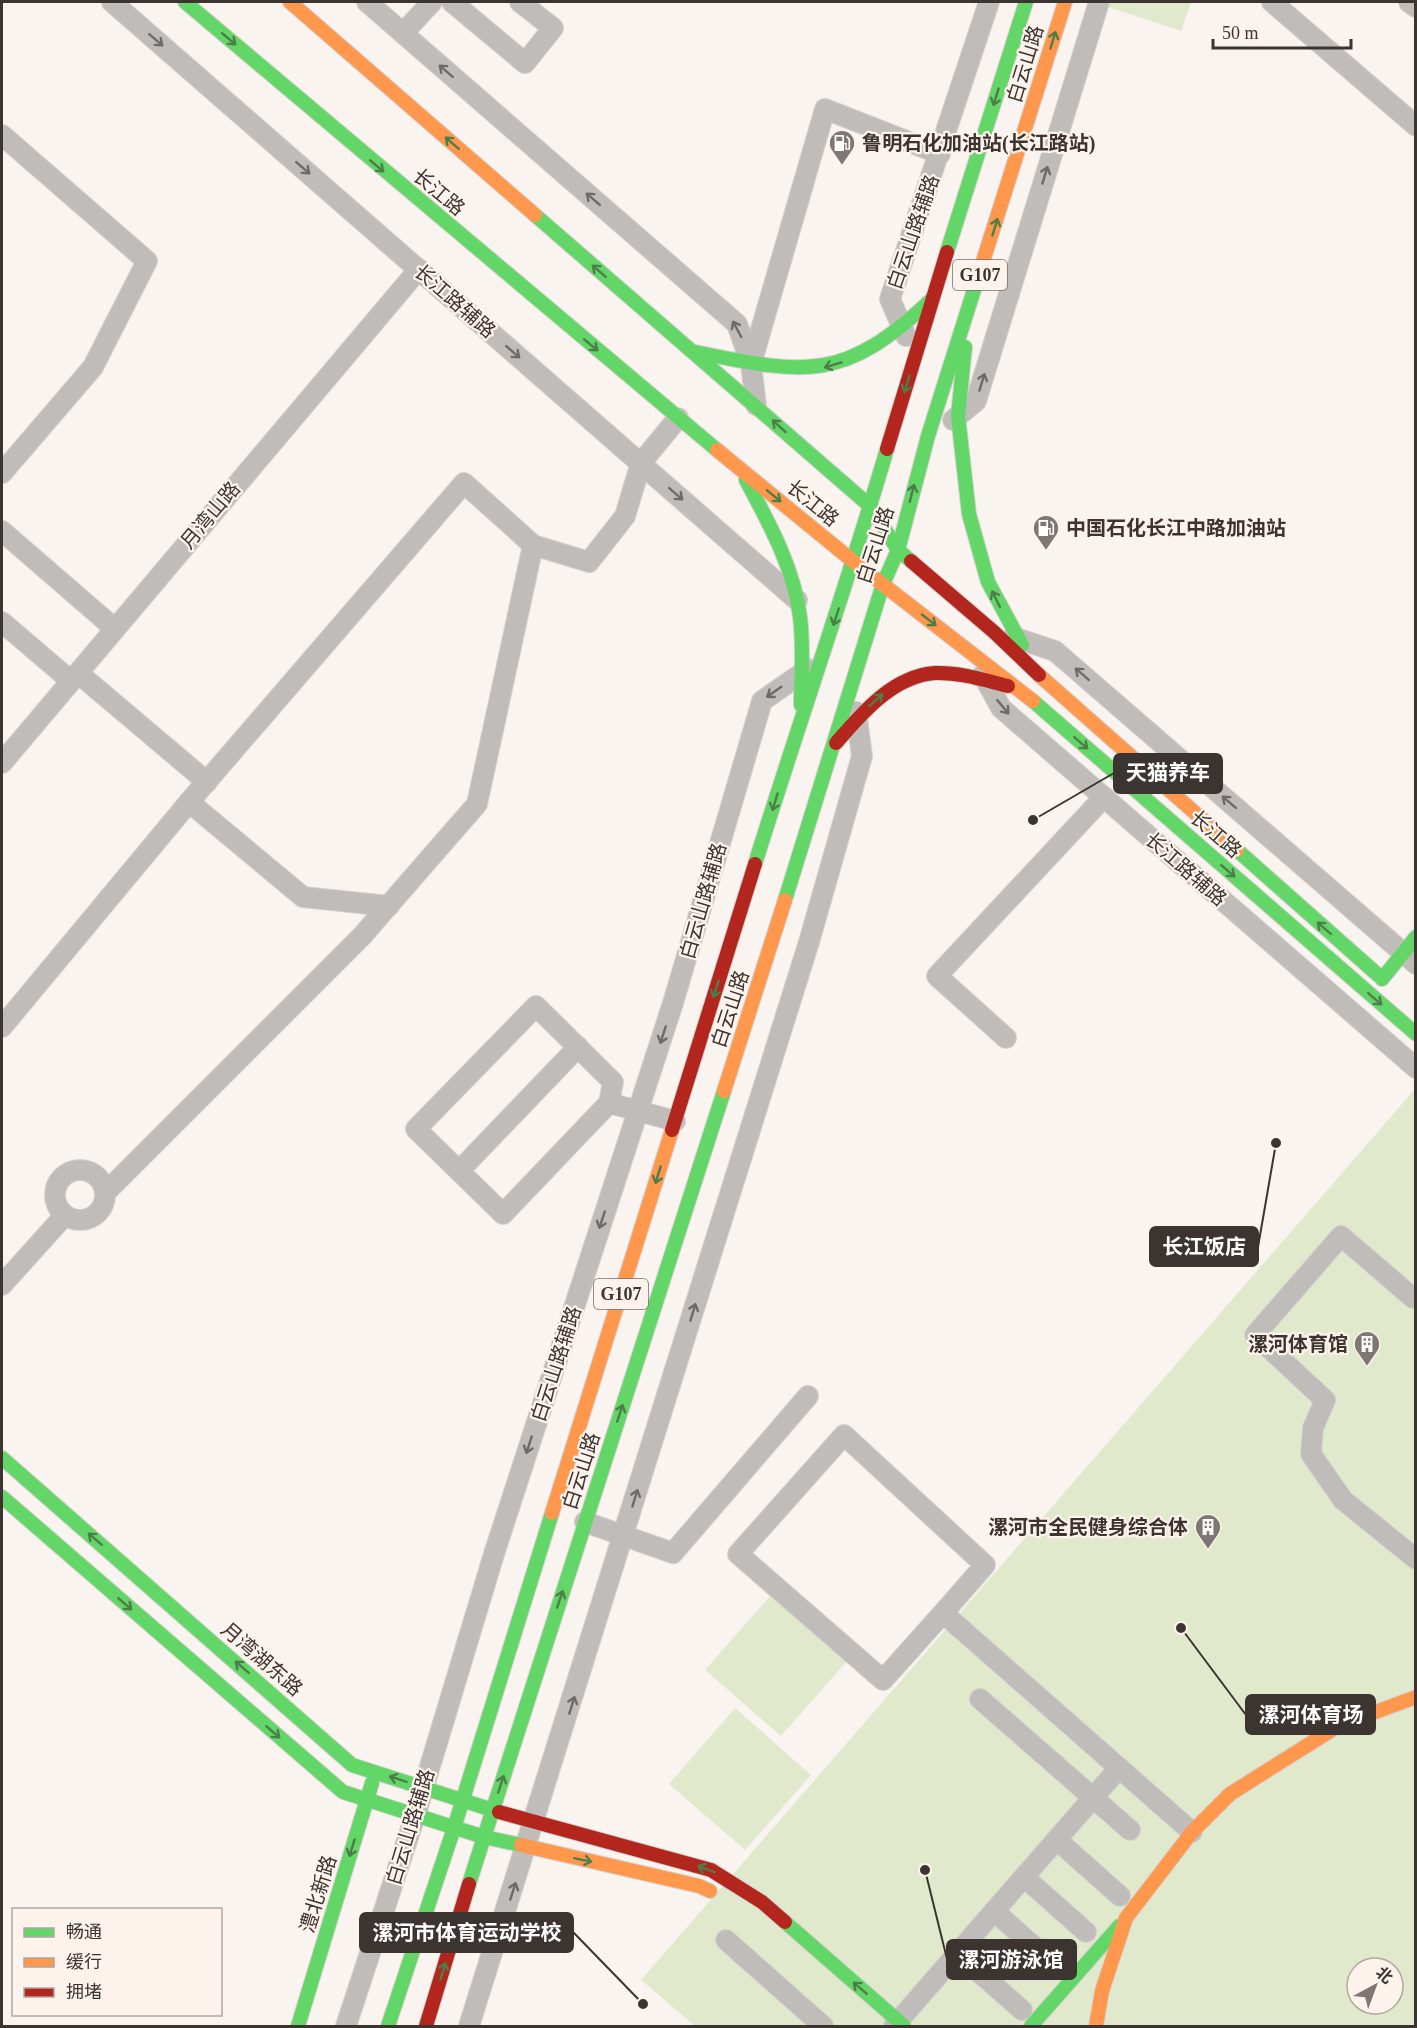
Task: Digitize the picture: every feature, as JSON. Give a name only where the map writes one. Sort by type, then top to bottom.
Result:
[{"type":"main road","name":"长江路","points":[[184,2],[678,418],[854,562],[1014,687],[1416,1034]]},
{"type":"main road","name":"长江路","points":[[290,2],[870,506],[898,550],[994,632],[1032,669],[1386,982],[1409,958]]},
{"type":"main road","name":"白云山路","points":[[388,2026],[454,1828],[801,720],[854,562],[932,299],[1026,2]]},
{"type":"main road","name":"白云山路","points":[[426,2026],[492,1810],[836,743],[852,681],[883,584],[898,550],[928,436],[969,313],[1065,2]]},
{"type":"main road","points":[[691,351],[780,368],[825,368],[868,353],[903,329],[932,299]]},
{"type":"main road","points":[[969,313],[958,416],[969,514],[988,582],[1019,638],[1032,669]]},
{"type":"main road","points":[[740,468],[780,543],[798,600],[802,636],[801,720]]},
{"type":"main road","points":[[854,562],[898,550]]},
{"type":"main road","points":[[836,743],[857,717],[887,690],[916,677],[951,673],[1014,687]]},
{"type":"main road","points":[[1409,958],[1416,936]]},
{"type":"main road","name":"月湾湖东路","points":[[2,1458],[352,1765],[492,1810],[711,1870],[762,1902],[895,2025]]},
{"type":"main road","points":[[2,1497],[343,1792],[484,1837],[699,1886],[727,1899]]},
{"type":"main road","points":[[1027,2018],[1126,1918],[1192,1832],[1230,1794],[1338,1726],[1406,1699],[1416,1698]]},
{"type":"main road","name":"澧北新路","points":[[298,2026],[375,1772]]},
{"type":"main road","points":[[1096,2026],[1102,1991],[1126,1918]]},
{"type":"main road","points":[[841,1990],[895,2025]]},
{"type":"street","name":"长江路辅路","points":[[112,2],[798,600]]},
{"type":"street","points":[[367,2],[737,324],[751,364],[756,405]]},
{"type":"street","points":[[403,33],[432,2]]},
{"type":"street","points":[[452,2],[525,63],[553,28],[520,2]]},
{"type":"street","name":"白云山路辅路","points":[[914,358],[890,299],[989,2]]},
{"type":"street","points":[[928,436],[976,401],[1099,2]]},
{"type":"street","points":[[1272,2],[1416,126]]},
{"type":"street","points":[[1409,2],[1416,7]]},
{"type":"street","points":[[751,364],[825,108],[940,154]]},
{"type":"street","points":[[2,135],[147,261],[93,367],[2,473]]},
{"type":"street","name":"月湾山路","points":[[2,763],[419,268]]},
{"type":"street","points":[[2,1027],[189,802],[464,483],[533,545],[589,562],[625,516],[640,463],[678,418]]},
{"type":"street","points":[[2,531],[114,628]]},
{"type":"street","points":[[105,1193],[362,936],[477,804],[533,545]]},
{"type":"street","points":[[2,622],[207,782]]},
{"type":"street","points":[[994,632],[1055,651],[1409,958]]},
{"type":"street","name":"长江路辅路","points":[[975,656],[985,681],[1001,708],[1416,1068]]},
{"type":"street","name":"白云山路辅路","points":[[346,2026],[415,1816],[497,1543],[673,1003],[762,701],[822,659]]},
{"type":"street","points":[[469,2026],[809,942],[841,833],[862,756],[852,681]]},
{"type":"street","points":[[1006,1038],[937,976],[1104,797]]},
{"type":"street","points":[[189,802],[303,897],[389,906]]},
{"type":"street","points":[[536,1006],[613,1082],[609,1103],[503,1214],[416,1129],[536,1006]]},
{"type":"street","points":[[459,1171],[578,1047]]},
{"type":"street","points":[[609,1103],[675,1120]]},
{"type":"street","points":[[76,1170],[92,1173],[99,1178],[105,1193],[102,1208],[89,1219],[73,1219],[65,1215],[56,1202],[55,1193],[57,1185],[68,1173],[76,1170]]},
{"type":"street","points":[[2,1285],[65,1215]]},
{"type":"street","points":[[1416,1296],[1413,1298],[1341,1236],[1255,1335],[1324,1400],[1313,1428],[1311,1454],[1343,1500],[1416,1559]]},
{"type":"street","points":[[585,1522],[673,1553],[808,1396]]},
{"type":"street","points":[[844,1435],[985,1565],[943,1613],[883,1680],[738,1554],[844,1435]]},
{"type":"street","points":[[943,1613],[1192,1832]]},
{"type":"street","points":[[980,1699],[1130,1830]]},
{"type":"street","points":[[895,2025],[1119,1768]]},
{"type":"street","points":[[1057,1839],[1120,1896]]},
{"type":"street","points":[[1024,1877],[1086,1932]]},
{"type":"street","points":[[993,1911],[1056,1966]]},
{"type":"street","points":[[726,1940],[823,2026]]},
{"type":"street","points":[[957,1953],[1027,2018]]},
{"type":"green space","points":[[1107,2],[1191,2],[1181,31],[1105,6]]},
{"type":"green space","points":[[1415,1089],[1415,2026],[695,2026],[641,1980]]},
{"type":"green space","points":[[771,1595],[847,1661],[781,1736],[705,1670]]},
{"type":"green space","points":[[735,1708],[811,1775],[745,1850],[669,1784]]},
{"type":"traffic: fast","points":[[185,2],[717,450]]},
{"type":"traffic: fast","points":[[947,252],[1026,2]]},
{"type":"traffic: fast","points":[[535,215],[870,506],[898,550],[911,561]]},
{"type":"traffic: fast","points":[[785,900],[883,584],[898,550],[928,436],[979,274]]},
{"type":"traffic: fast","points":[[695,352],[767,365],[796,367],[823,365],[848,358],[874,346],[932,299]]},
{"type":"traffic: fast","points":[[965,347],[958,416],[969,514],[988,582],[1022,645]]},
{"type":"traffic: fast","points":[[755,864],[887,449]]},
{"type":"traffic: fast","points":[[746,480],[779,546],[797,599],[802,639],[801,705]]},
{"type":"traffic: fast","points":[[1033,701],[1416,1034]]},
{"type":"traffic: fast","points":[[1237,850],[1378,975]]},
{"type":"traffic: fast","points":[[1382,979],[1416,937]]},
{"type":"traffic: fast","points":[[469,1884],[724,1091]]},
{"type":"traffic: fast","points":[[2,1458],[352,1765],[499,1812]]},
{"type":"traffic: fast","points":[[2,1497],[343,1792],[484,1837],[521,1845]]},
{"type":"traffic: fast","points":[[388,2026],[454,1828],[552,1513]]},
{"type":"traffic: fast","points":[[298,2026],[372,1783]]},
{"type":"traffic: fast","points":[[785,1922],[904,2026]]},
{"type":"traffic: fast","points":[[1031,2026],[1119,1926]]},
{"type":"traffic: slow","points":[[290,2],[535,215]]},
{"type":"traffic: slow","points":[[979,274],[1065,2]]},
{"type":"traffic: slow","points":[[717,450],[854,562],[1033,701]]},
{"type":"traffic: slow","points":[[1039,675],[1237,850]]},
{"type":"traffic: slow","points":[[724,1091],[785,900]]},
{"type":"traffic: slow","points":[[552,1513],[672,1130]]},
{"type":"traffic: slow","points":[[1096,2026],[1102,1991],[1126,1918],[1192,1832],[1230,1794],[1338,1726],[1416,1697]]},
{"type":"traffic: slow","points":[[521,1845],[699,1886],[710,1891]]},
{"type":"traffic: jam","points":[[887,449],[947,252]]},
{"type":"traffic: jam","points":[[911,561],[994,632],[1039,675]]},
{"type":"traffic: jam","points":[[836,743],[880,698],[905,681],[920,676],[935,673],[954,674],[1008,686]]},
{"type":"traffic: jam","points":[[672,1130],[755,864]]},
{"type":"traffic: jam","points":[[499,1812],[711,1870],[762,1902],[785,1922]]},
{"type":"traffic: jam","points":[[426,2026],[469,1884]]},
{"type":"place","name":"鲁明石化加油站(长江路站)","points":[[842,166]]},
{"type":"place","name":"中国石化长江中路加油站","points":[[1046,551]]},
{"type":"place","name":"天猫养车","points":[[1033,820]]},
{"type":"place","name":"长江饭店","points":[[1276,1143]]},
{"type":"place","name":"漯河体育馆","points":[[1367,1367]]},
{"type":"place","name":"漯河市全民健身综合体","points":[[1208,1550]]},
{"type":"place","name":"漯河体育场","points":[[1181,1628]]},
{"type":"place","name":"漯河游泳馆","points":[[925,1870]]},
{"type":"place","name":"漯河市体育运动学校","points":[[643,2004]]}]
